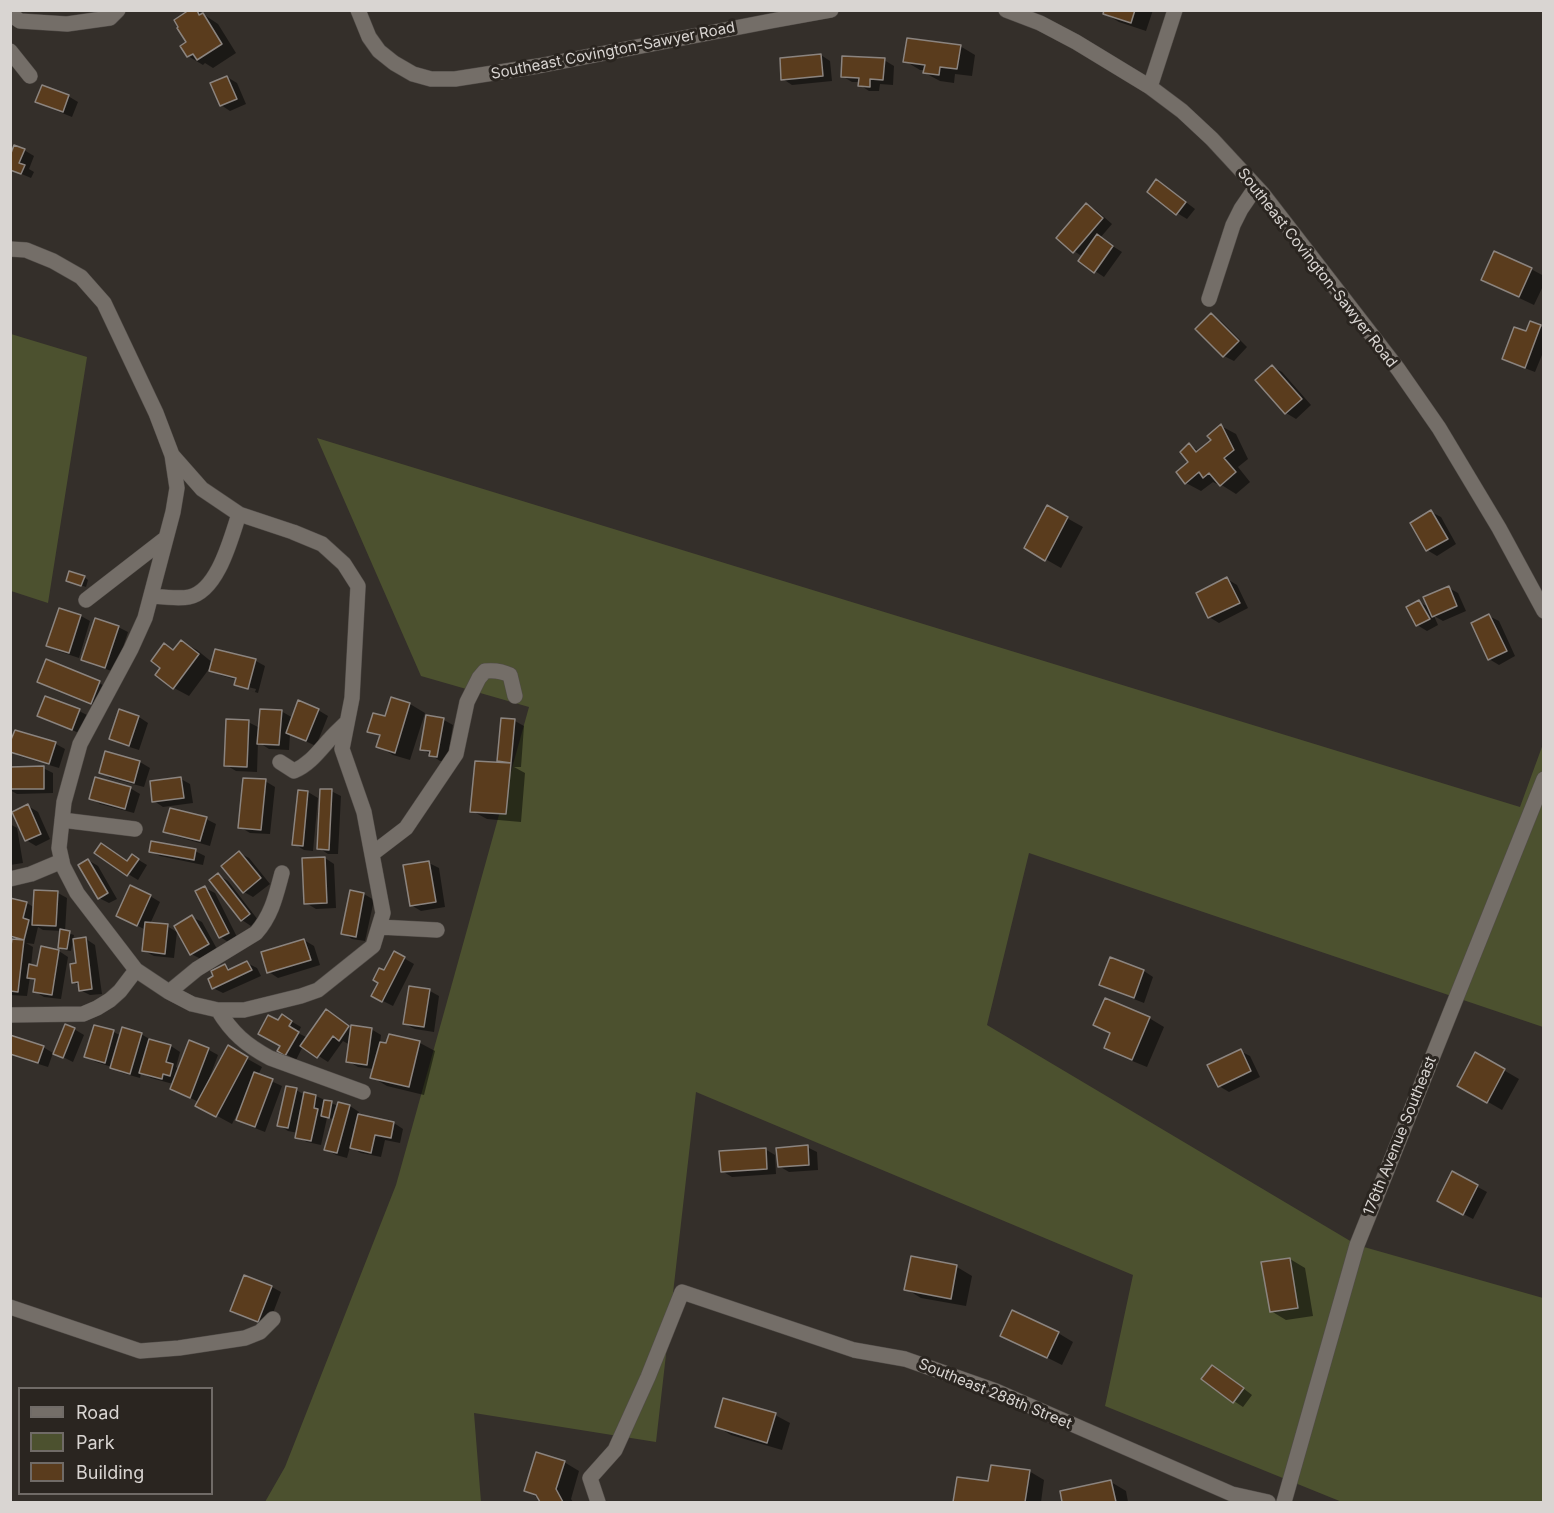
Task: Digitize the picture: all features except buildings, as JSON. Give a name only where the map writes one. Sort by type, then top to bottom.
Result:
[{"type":"street","points":[[10,14],[20,21],[67,24],[110,18],[118,10]]},
{"type":"street","name":"Southeast Covington-Sawyer Road","points":[[358,10],[369,37],[379,51],[394,63],[413,74],[455,80],[772,16],[831,10]]},
{"type":"street","name":"Southeast Covington-Sawyer Road","points":[[1006,10],[1040,23],[1076,42],[1150,87],[1182,111],[1212,139],[1256,187],[1398,369],[1439,428],[1499,528],[1544,611]]},
{"type":"street","points":[[1150,87],[1175,10]]},
{"type":"street","points":[[10,51],[30,76]]},
{"type":"street","points":[[1209,299],[1233,225],[1256,187]]},
{"type":"street","points":[[10,249],[26,250],[53,261],[81,277],[104,303],[156,413],[172,455],[177,488],[173,512],[145,618],[131,650],[80,744],[64,802],[59,848],[63,866],[77,893],[136,970],[192,1004],[218,1010],[244,1010],[318,990],[373,946],[383,913],[364,812],[342,749],[352,698],[358,586],[345,564],[322,544],[239,514],[202,489],[172,455]]},
{"type":"street","points":[[151,596],[189,597],[204,590],[217,572],[239,514]]},
{"type":"street","points":[[86,600],[166,538]]},
{"type":"street","points":[[372,854],[406,828],[456,754],[468,702],[479,678],[485,671],[492,670],[510,675],[515,696]]},
{"type":"street","points":[[280,762],[294,771],[302,768],[347,722]]},
{"type":"street","name":"176th Avenue Southeast","points":[[1284,1503],[1357,1245],[1544,779]]},
{"type":"street","points":[[62,820],[135,829]]},
{"type":"street","points":[[10,879],[62,861]]},
{"type":"street","points":[[169,992],[197,969],[256,933],[272,909],[282,873]]},
{"type":"street","points":[[379,927],[437,930]]},
{"type":"street","points":[[10,1015],[83,1014],[110,1000],[129,981],[136,970]]},
{"type":"street","points":[[218,1010],[232,1030],[246,1043],[270,1058],[363,1092]]},
{"type":"street","name":"Southeast 288th Street","points":[[598,1503],[590,1478],[615,1450],[648,1377],[682,1292],[854,1350],[905,1359],[986,1387],[1232,1494],[1268,1503]]},
{"type":"street","points":[[10,1307],[140,1351],[179,1348],[244,1338],[260,1332],[273,1319]]},
{"type":"green space","points":[[11,334],[87,357],[48,603],[11,591]]},
{"type":"green space","points":[[317,438],[1520,807],[1543,744],[1543,1027],[1029,853],[987,1025],[1357,1245],[1543,1298],[1543,1502],[1342,1502],[1105,1406],[1133,1275],[696,1092],[656,1442],[474,1413],[481,1502],[265,1502],[285,1467],[396,1185],[529,707],[421,676]]}]
